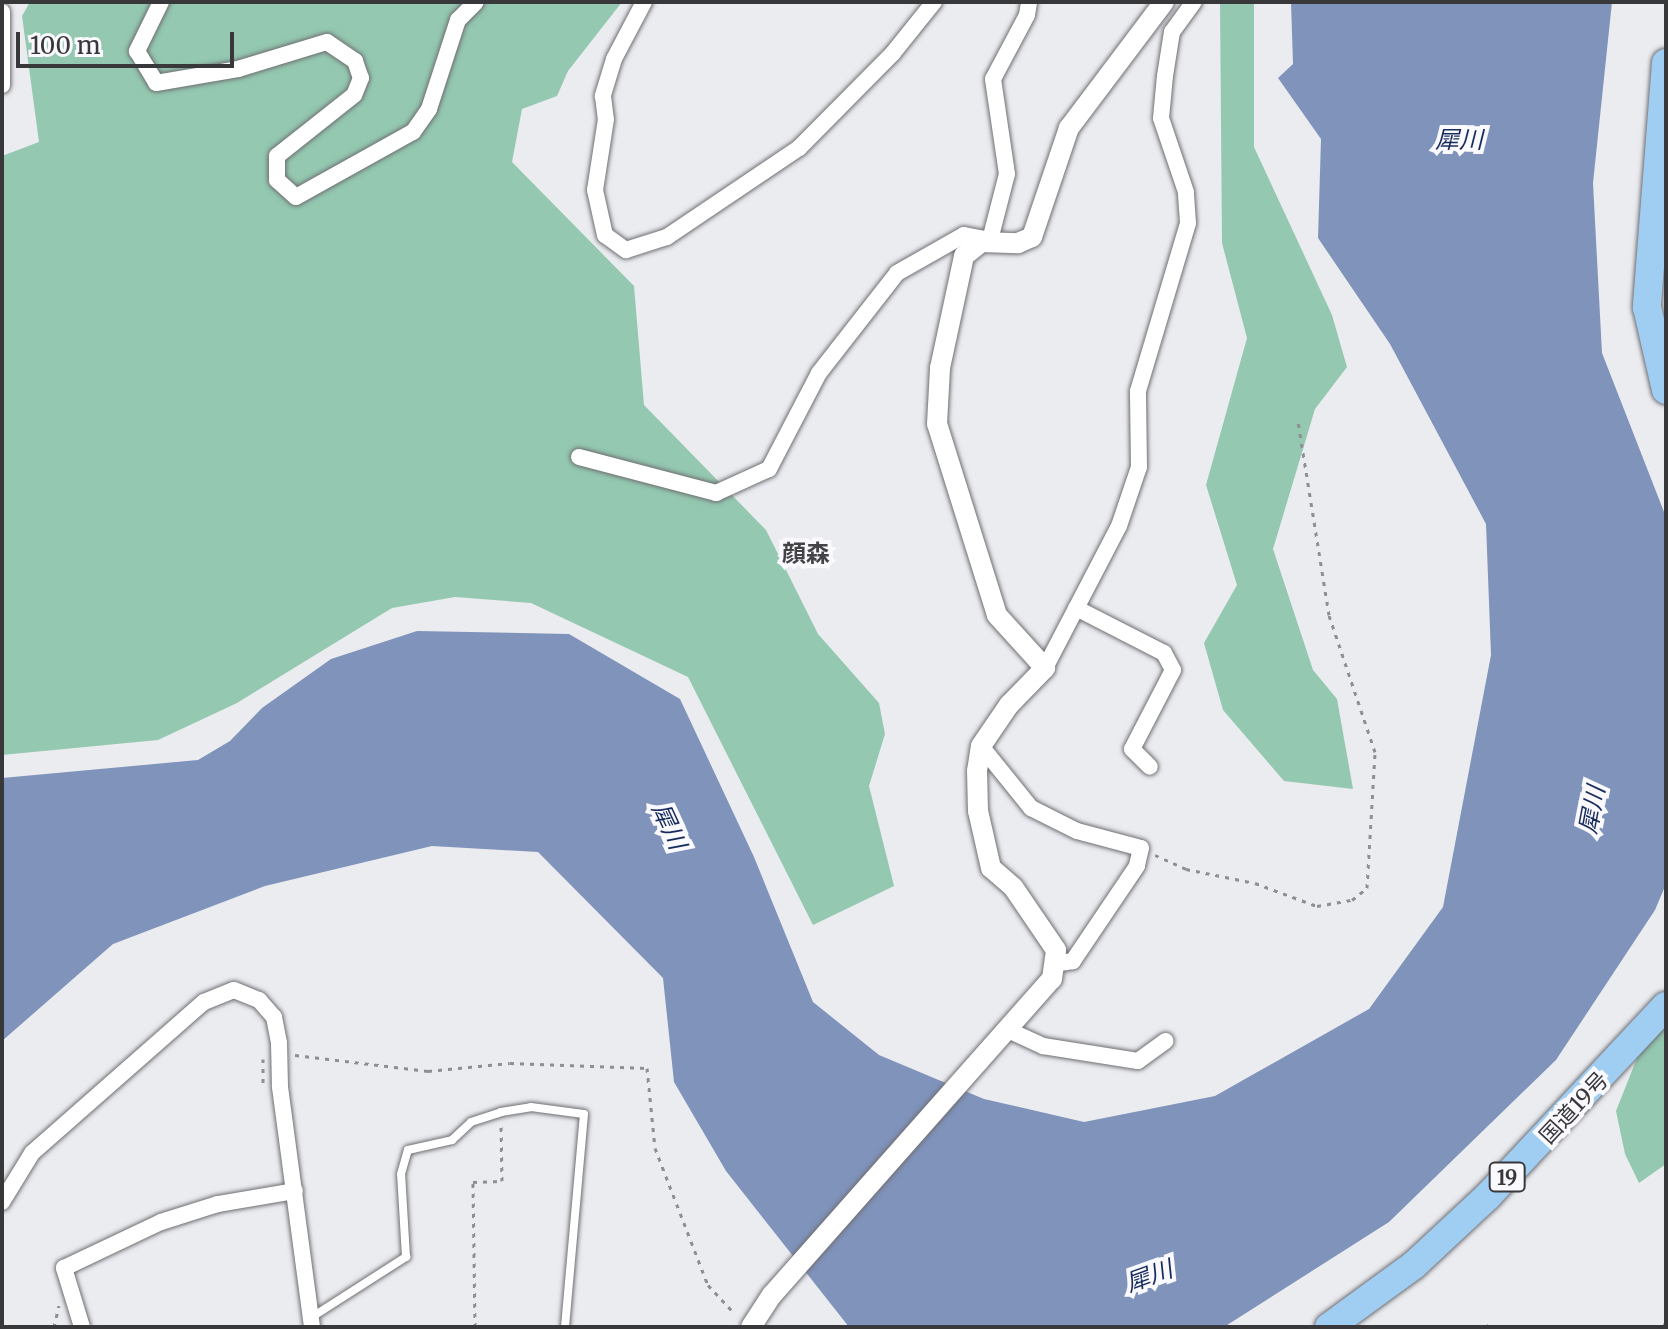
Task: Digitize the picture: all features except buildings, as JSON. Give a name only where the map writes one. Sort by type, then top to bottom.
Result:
[{"type":"highway","points":[[1666,63],[1647,307],[1666,390]]},
{"type":"highway","name":"国道19号","points":[[1329,1327],[1414,1265],[1488,1196],[1666,1006]]},
{"type":"street","points":[[161,2],[137,51],[156,83],[224,72],[327,42],[355,61],[361,78],[347,103],[277,156],[277,180],[296,197],[413,132],[429,109],[458,20],[476,2]]},
{"type":"street","points":[[644,2],[614,59],[603,96],[606,119],[595,190],[605,235],[626,250],[667,237],[799,148],[893,53],[934,2]]},
{"type":"street","points":[[990,240],[1007,174],[993,79],[1027,15],[1029,2]]},
{"type":"street","points":[[579,457],[716,493],[769,469],[819,373],[897,273],[964,235],[1018,243],[1032,237],[1069,128],[1164,2]]},
{"type":"street","points":[[751,1327],[772,1295],[1052,979],[1056,950],[1033,914],[991,868],[978,811],[981,746],[1009,705],[1045,668],[1119,526],[1139,467],[1138,391],[1184,245],[1186,192],[1161,118],[1172,32],[1194,2]]},
{"type":"street","points":[[2,12],[2,84]]},
{"type":"street","points":[[990,240],[973,245],[956,275],[940,368],[937,424],[997,615],[1045,668]]},
{"type":"street","points":[[1076,608],[1164,653],[1173,670],[1132,749],[1150,767]]},
{"type":"street","points":[[981,746],[1031,808],[1077,831],[1141,848],[1137,866],[1073,961],[1054,964]]},
{"type":"street","points":[[2,1202],[32,1153],[204,1002],[234,990],[259,1000],[274,1017],[312,1322]]},
{"type":"street","points":[[1006,1029],[1043,1046],[1138,1061],[1166,1041]]},
{"type":"street","points":[[82,1327],[64,1268],[161,1222],[218,1204],[295,1191]]},
{"type":"lane","points":[[312,1322],[406,1257],[401,1174],[408,1150],[452,1140],[471,1122],[501,1112],[531,1107],[584,1114],[565,1327]]},
{"type":"path","points":[[1141,848],[1186,869],[1255,883],[1317,906],[1344,903],[1367,888],[1375,752],[1329,615],[1298,421]]},
{"type":"path","points":[[265,1099],[260,1068],[264,1053],[279,1043]]},
{"type":"path","points":[[475,1327],[473,1182],[502,1181],[501,1112]]},
{"type":"path","points":[[54,1327],[60,1300]]},
{"type":"path","points":[[1485,1327],[1492,1323]]},
{"type":"green space","points":[[30,2],[622,2],[568,71],[557,96],[522,109],[512,162],[634,286],[644,405],[766,530],[818,634],[879,703],[885,734],[869,786],[894,886],[813,925],[688,677],[531,603],[455,597],[392,608],[237,703],[158,740],[2,755],[2,156],[39,142],[22,16]]},
{"type":"green space","points":[[1220,2],[1254,2],[1254,147],[1332,315],[1347,367],[1315,409],[1273,549],[1313,670],[1337,699],[1353,789],[1284,781],[1223,710],[1204,643],[1237,585],[1206,485],[1247,338],[1222,243]]},
{"type":"green space","points":[[1666,985],[1666,1164],[1639,1183],[1625,1154],[1616,1111]]},
{"type":"water","name":"犀川","points":[[1291,2],[1612,2],[1593,183],[1602,353],[1666,517],[1666,884],[1655,910],[1556,1060],[1389,1222],[1224,1327],[849,1327],[726,1171],[674,1082],[663,978],[538,852],[432,846],[265,886],[113,944],[2,1041],[2,778],[198,760],[230,741],[262,708],[331,659],[417,631],[569,634],[680,699],[754,857],[813,1002],[879,1055],[984,1099],[1084,1122],[1215,1096],[1369,1009],[1443,907],[1491,655],[1486,524],[1390,344],[1318,238],[1321,139],[1278,78],[1293,64]]},
{"type":"district","name":"顔森","points":[[806,554]]}]
